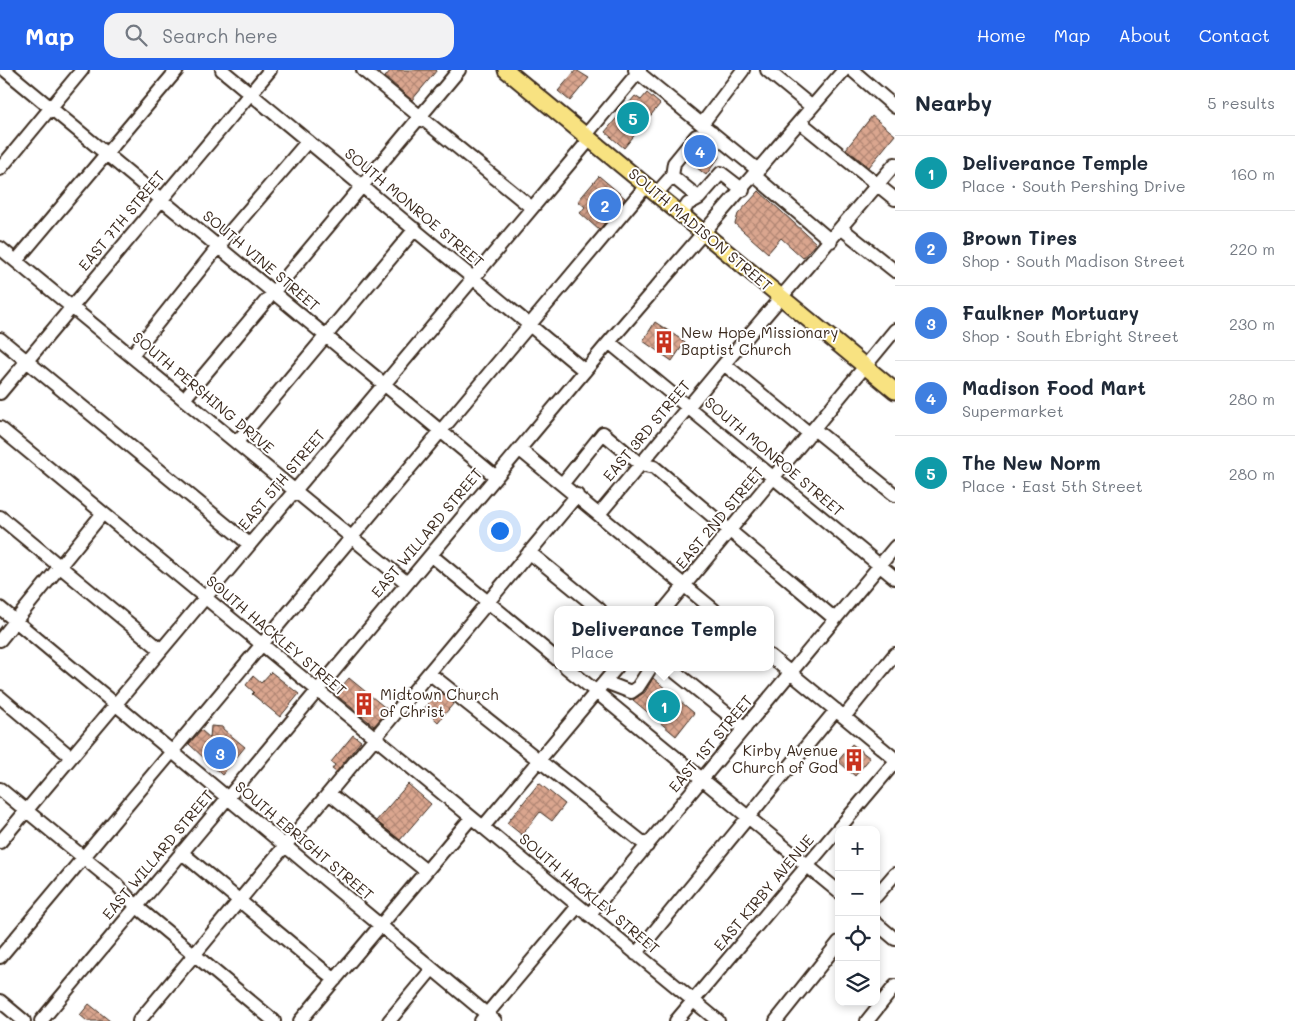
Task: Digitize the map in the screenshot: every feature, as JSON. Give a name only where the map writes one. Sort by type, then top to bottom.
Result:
[{"type":"main road","name":"SOUTH MADISON STREET","points":[[506,70],[895,390]]},
{"type":"street","name":"SOUTH VINE STREET","points":[[5,70],[496,477]]},
{"type":"street","points":[[0,169],[82,70]]},
{"type":"street","points":[[16,261],[177,70]]},
{"type":"street","name":"SOUTH MONROE STREET","points":[[222,70],[585,371]]},
{"type":"street","name":"EAST 7TH STREET","points":[[0,393],[270,70]]},
{"type":"street","points":[[362,70],[532,208]]},
{"type":"street","points":[[184,399],[460,70]]},
{"type":"street","points":[[0,957],[529,324],[651,190],[672,176],[674,163],[696,136],[707,128],[744,70]]},
{"type":"street","points":[[767,70],[812,107]]},
{"type":"street","name":"EAST WILLARD STREET","points":[[46,1019],[136,906],[519,449],[844,70]]},
{"type":"street","points":[[852,70],[895,107]]},
{"type":"street","points":[[638,71],[707,128],[831,241]]},
{"type":"street","name":"EAST 5TH STREET","points":[[0,842],[532,208],[638,71]]},
{"type":"street","points":[[800,122],[895,199]]},
{"type":"street","points":[[132,355],[218,247],[308,141]]},
{"type":"street","name":"EAST 3RD STREET","points":[[600,513],[895,164]]},
{"type":"street","points":[[681,215],[688,204],[699,198],[721,173],[742,190]]},
{"type":"street","points":[[672,176],[699,198]]},
{"type":"street","points":[[841,228],[895,271]]},
{"type":"street","points":[[237,442],[415,229]]},
{"type":"street","name":"SOUTH PERSHING DRIVE","points":[[0,248],[407,583]]},
{"type":"street","name":"EAST 2ND STREET","points":[[667,606],[774,479],[895,330]]},
{"type":"street","points":[[0,339],[249,544]]},
{"type":"street","name":"SOUTH MONROE STREET","points":[[609,342],[895,578]]},
{"type":"street","points":[[724,364],[895,494]]},
{"type":"street","name":"SOUTH HACKLEY STREET","points":[[0,428],[718,1021]]},
{"type":"street","points":[[563,483],[603,433],[640,464],[654,467],[835,620]]},
{"type":"street","points":[[519,449],[600,513],[709,606]]},
{"type":"street","points":[[139,1021],[577,495]]},
{"type":"street","points":[[0,640],[103,513]]},
{"type":"street","points":[[0,517],[160,650]]},
{"type":"street","name":"EAST 1ST STREET","points":[[589,915],[895,546]]},
{"type":"street","points":[[529,552],[595,606]]},
{"type":"street","points":[[431,555],[554,657]]},
{"type":"street","name":"SOUTH EBRIGHT STREET","points":[[0,608],[172,750],[432,969],[488,1019]]},
{"type":"street","points":[[636,954],[840,714],[895,654]]},
{"type":"street","points":[[774,659],[895,761]]},
{"type":"street","points":[[571,671],[835,889]]},
{"type":"street","points":[[483,827],[614,671]]},
{"type":"street","points":[[605,682],[630,692],[638,687],[648,671]]},
{"type":"street","points":[[675,671],[745,728]]},
{"type":"street","points":[[429,673],[647,846]]},
{"type":"street","points":[[0,697],[71,757]]},
{"type":"street","name":"EAST KIRBY AVENUE","points":[[676,1021],[895,761]]},
{"type":"street","points":[[0,789],[116,885],[136,906],[274,1021]]},
{"type":"street","points":[[329,793],[426,871]]},
{"type":"street","points":[[300,1021],[471,818]]},
{"type":"street","points":[[181,852],[334,980]]},
{"type":"street","points":[[880,891],[895,874]]},
{"type":"street","points":[[488,1019],[578,906]]},
{"type":"street","points":[[880,927],[895,939]]},
{"type":"street","points":[[776,1021],[835,947]]},
{"type":"street","points":[[390,1021],[432,969]]},
{"type":"street","points":[[867,1021],[895,986]]},
{"type":"street","points":[[0,1001],[24,1021]]},
{"type":"building","points":[[391,70],[437,70],[412,100],[385,77]]},
{"type":"building","points":[[576,70],[589,78],[570,101],[558,91]]},
{"type":"building","points":[[647,93],[660,104],[624,148],[605,132],[635,96],[641,100]]},
{"type":"building","points":[[872,116],[895,135],[869,167],[846,149]]},
{"type":"building","points":[[704,142],[720,156],[706,175],[687,160]]},
{"type":"building","points":[[599,176],[625,198],[599,230],[580,213],[585,207],[578,201]]},
{"type":"building","points":[[759,191],[816,243],[803,258],[781,238],[768,253],[735,224],[738,214]]},
{"type":"building","name":"New Hope Missionary Baptist Church","points":[[655,322],[685,342],[672,361],[643,341]]},
{"type":"building","points":[[271,672],[299,694],[280,717],[252,694],[254,692],[246,685],[253,676],[261,683]]},
{"type":"building","name":"Midtown Church of Christ","points":[[349,678],[388,710],[374,726],[335,694]]},
{"type":"building","points":[[653,678],[694,713],[676,736],[633,700],[645,692]]},
{"type":"building","points":[[439,691],[454,703],[438,722],[424,709]]},
{"type":"building","points":[[211,726],[223,727],[245,747],[222,775],[189,744],[201,730],[210,738]]},
{"type":"building","points":[[353,735],[361,741],[336,772],[332,769],[335,765],[331,762]]},
{"type":"building","name":"Kirby Avenue Church of God","points":[[852,744],[870,758],[855,776],[838,761]]},
{"type":"building","points":[[539,783],[565,804],[552,821],[540,812],[522,835],[507,823]]},
{"type":"building","points":[[408,784],[431,804],[400,840],[376,821]]},
{"type":"building","points":[[89,1004],[110,1021],[87,1021],[80,1015]]},
{"type":"place","name":"The New Norm","points":[[633,118]]},
{"type":"place","name":"Madison Food Mart","points":[[700,151]]},
{"type":"place","name":"Brown Tires","points":[[605,205]]},
{"type":"place","name":"New Hope Missionary Baptist Church","points":[[664,342]]},
{"type":"place","name":"Midtown Church of Christ","points":[[364,704]]},
{"type":"place","name":"Deliverance Temple","points":[[664,706]]},
{"type":"place","name":"Faulkner Mortuary","points":[[220,753]]},
{"type":"place","name":"Kirby Avenue Church of God","points":[[854,760]]}]
